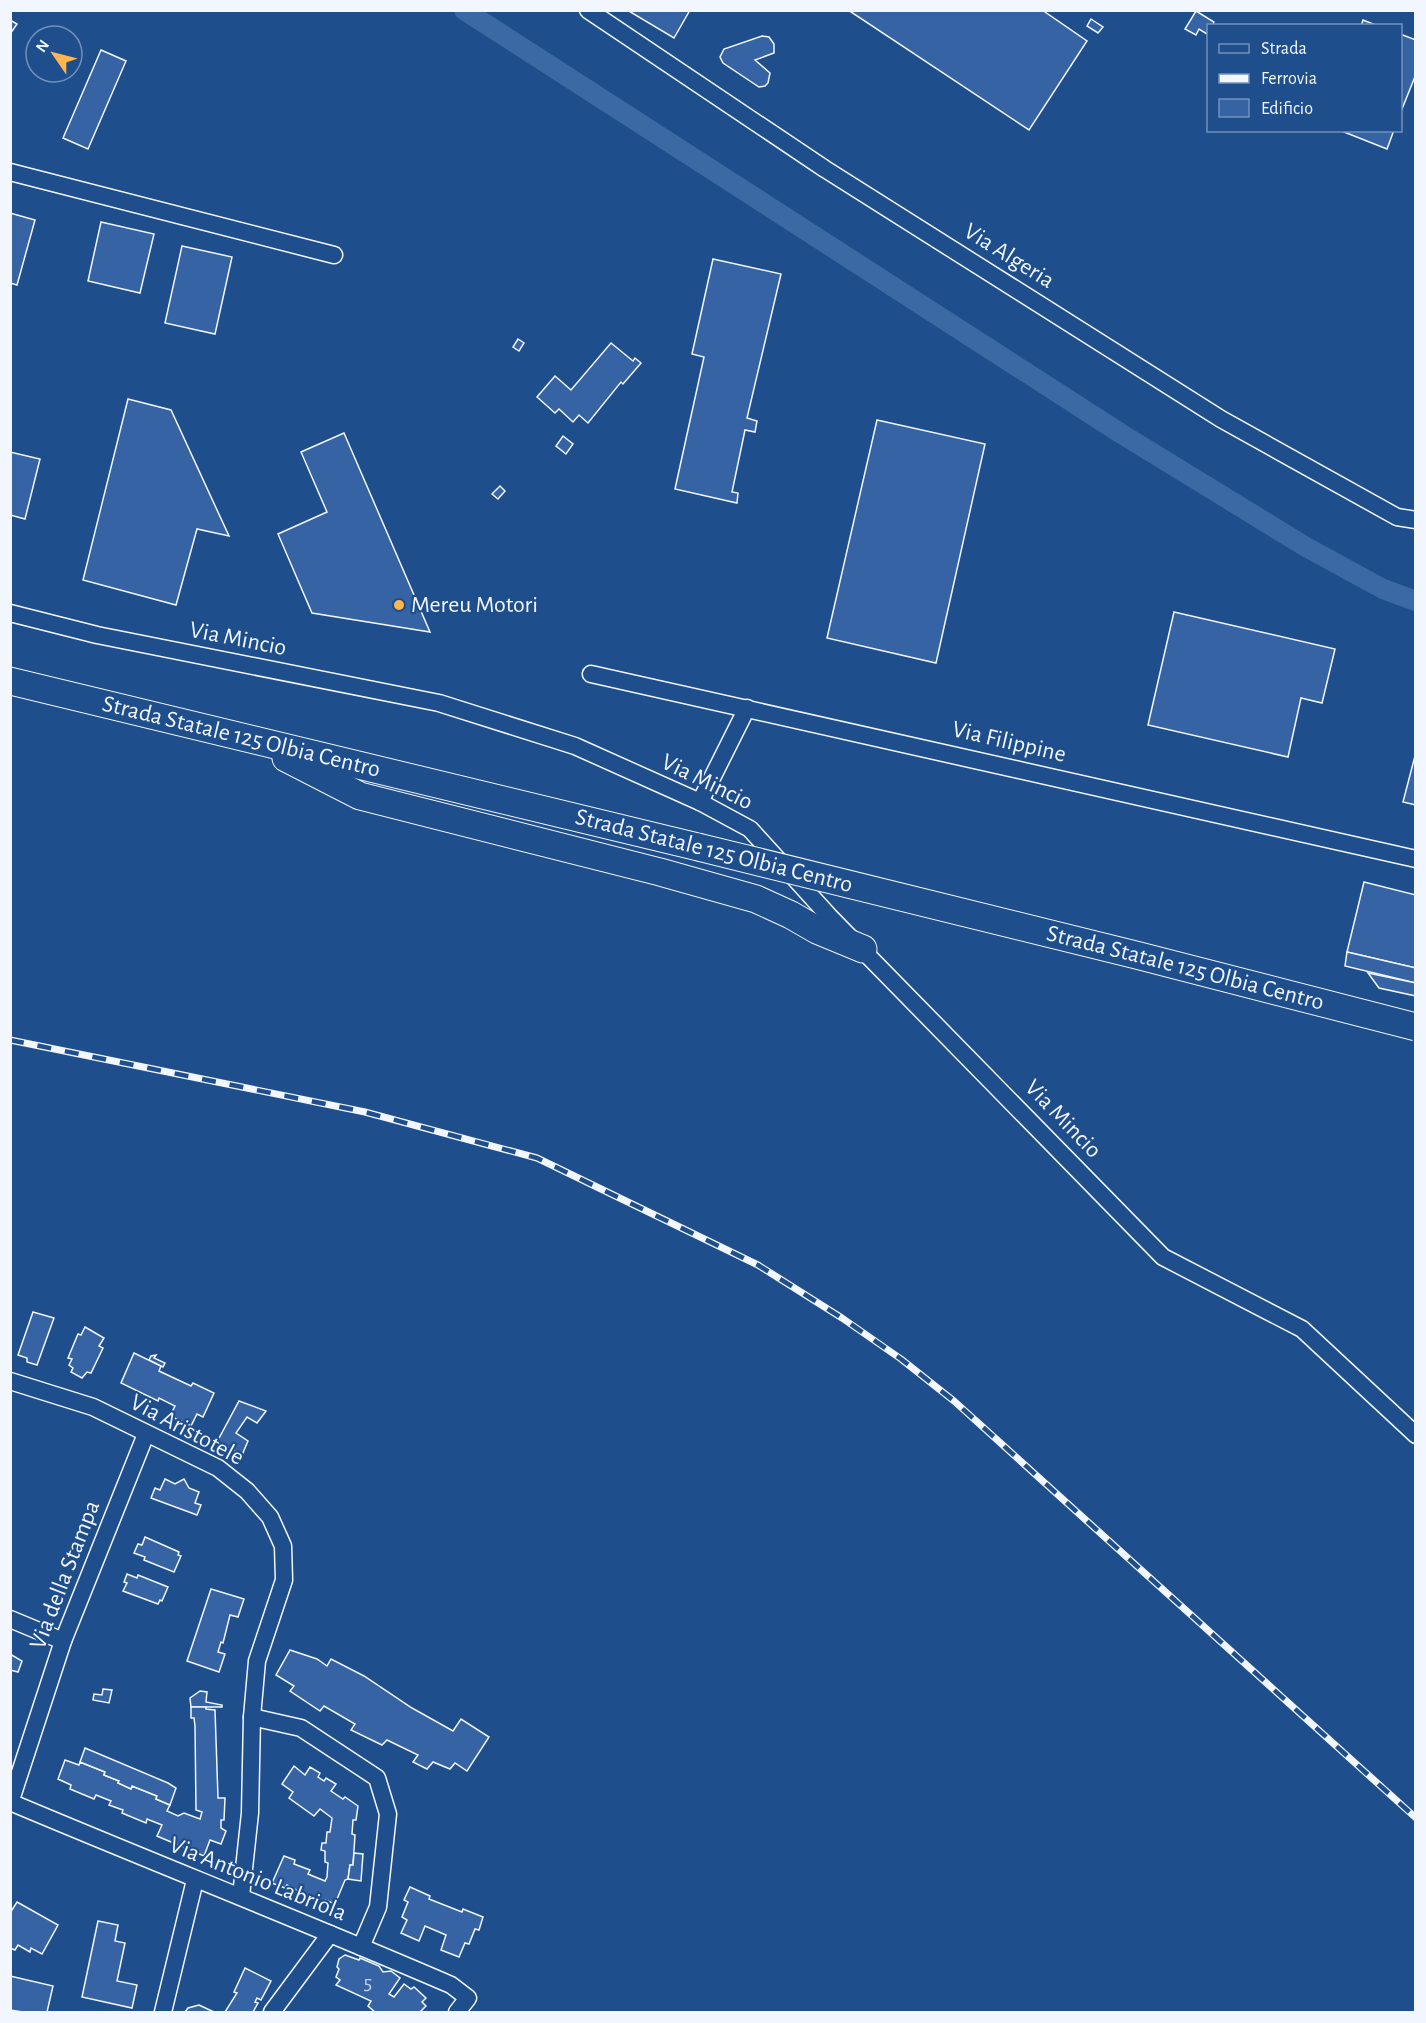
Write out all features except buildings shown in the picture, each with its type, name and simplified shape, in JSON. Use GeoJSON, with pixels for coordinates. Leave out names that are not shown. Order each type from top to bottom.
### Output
{"type":"FeatureCollection","features":[{"type":"Feature","properties":{"kind":"main road","name":"Strada Statale 125 Olbia Centro"},"geometry":{"type":"LineString","coordinates":[[10,681],[698,847],[1416,1027]]}},
{"type":"Feature","properties":{"kind":"main road"},"geometry":{"type":"LineString","coordinates":[[244,738],[360,796],[660,872],[756,899],[817,930],[863,949]]}},
{"type":"Feature","properties":{"kind":"street","name":"Via Algeria"},"geometry":{"type":"LineString","coordinates":[[588,10],[825,169],[1221,419],[1397,518],[1416,520]]}},
{"type":"Feature","properties":{"kind":"street"},"geometry":{"type":"LineString","coordinates":[[10,172],[334,255]]}},
{"type":"Feature","properties":{"kind":"street","name":"Via Mincio"},"geometry":{"type":"LineString","coordinates":[[10,613],[97,635],[439,703],[575,746],[700,802],[750,829],[829,916],[1163,1257],[1302,1329],[1416,1435]]}},
{"type":"Feature","properties":{"kind":"street","name":"Via Filippine"},"geometry":{"type":"LineString","coordinates":[[591,674],[1416,859]]}},
{"type":"Feature","properties":{"kind":"street"},"geometry":{"type":"LineString","coordinates":[[700,802],[747,708]]}},
{"type":"Feature","properties":{"kind":"street","name":"Via Aristotele"},"geometry":{"type":"LineString","coordinates":[[10,1381],[93,1407],[218,1468],[247,1491],[270,1517],[283,1546],[284,1580],[257,1661],[252,1717],[250,1813],[241,1896]]}},
{"type":"Feature","properties":{"kind":"street","name":"Via della Stampa"},"geometry":{"type":"LineString","coordinates":[[11,1803],[63,1641],[146,1434]]}},
{"type":"Feature","properties":{"kind":"street"},"geometry":{"type":"LineString","coordinates":[[10,1620],[63,1641]]}},
{"type":"Feature","properties":{"kind":"street"},"geometry":{"type":"LineString","coordinates":[[252,1717],[301,1728],[377,1778],[388,1814],[378,1907],[361,1947]]}},
{"type":"Feature","properties":{"kind":"street","name":"Via Antonio Labriola"},"geometry":{"type":"LineString","coordinates":[[11,1803],[195,1880],[241,1896],[451,1986],[468,1998],[457,2013]]}},
{"type":"Feature","properties":{"kind":"street"},"geometry":{"type":"LineString","coordinates":[[163,2013],[195,1880]]}},
{"type":"Feature","properties":{"kind":"street"},"geometry":{"type":"LineString","coordinates":[[272,2013],[330,1934]]}},
{"type":"Feature","properties":{"kind":"waterway"},"geometry":{"type":"LineString","coordinates":[[464,10],[1120,433],[1306,547],[1383,589],[1416,601]]}},
{"type":"Feature","properties":{"kind":"railway"},"geometry":{"type":"LineString","coordinates":[[10,1040],[365,1112],[537,1158],[758,1265],[842,1318],[901,1359],[954,1401],[1416,1818]]}},
{"type":"Feature","properties":{"kind":"place","name":"Mereu Motori"},"geometry":{"type":"Point","coordinates":[399,605]}}]}
